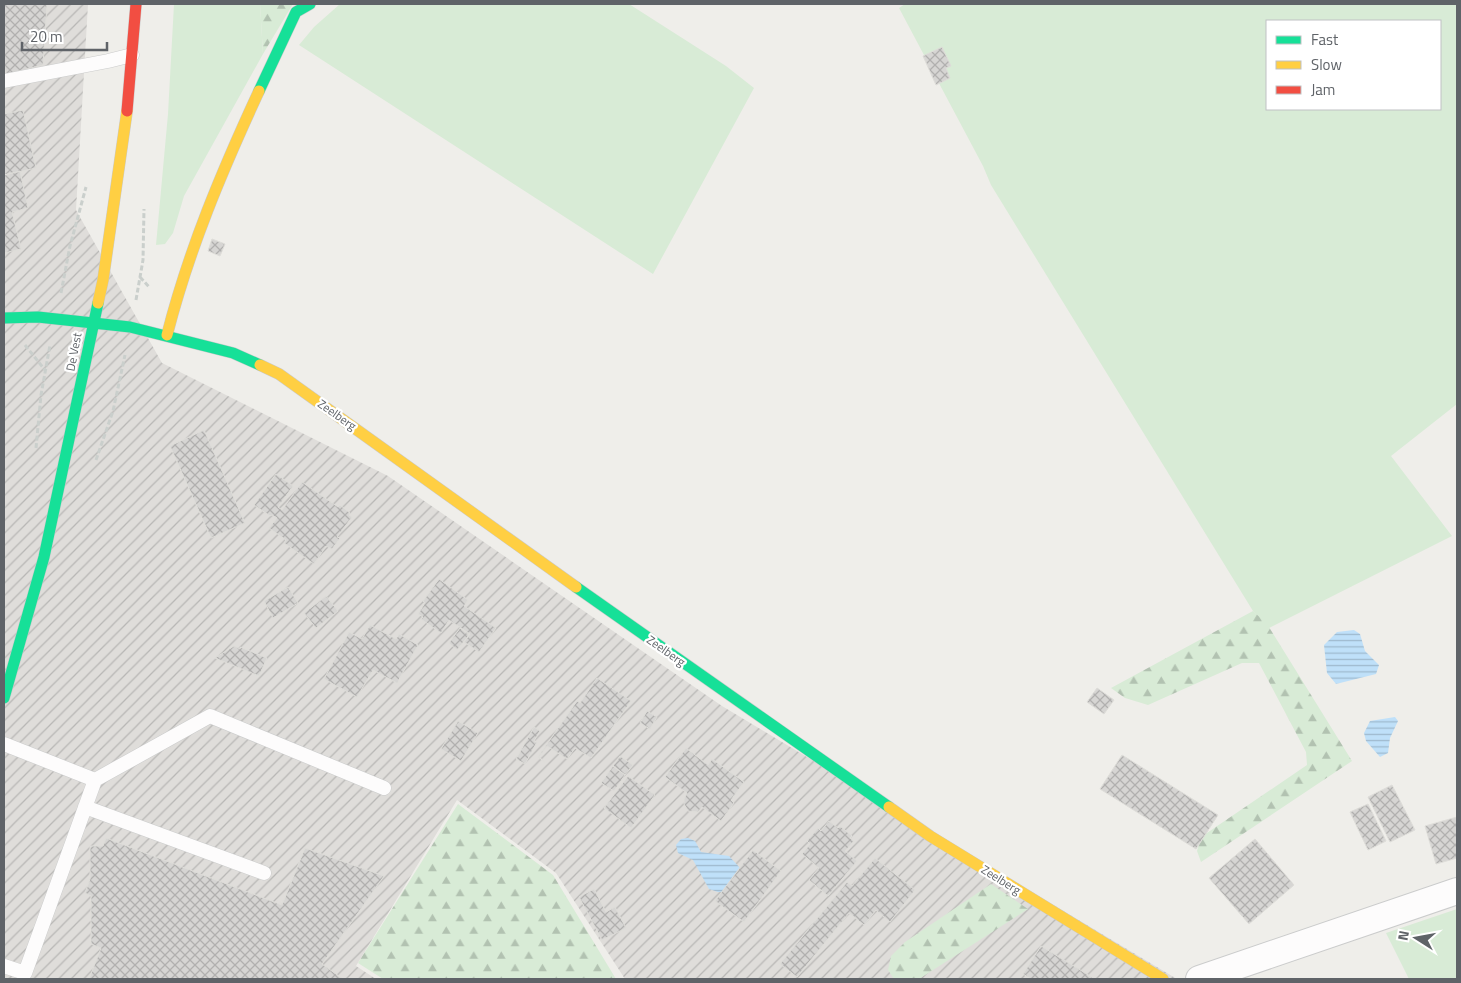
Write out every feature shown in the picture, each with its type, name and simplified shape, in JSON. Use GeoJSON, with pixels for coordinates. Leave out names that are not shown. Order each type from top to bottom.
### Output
{"type":"FeatureCollection","features":[{"type":"Feature","properties":{"kind":"street","name":"De Vest"},"geometry":{"type":"LineString","coordinates":[[4,698],[44,557],[104,280],[127,111],[136,4]]}},
{"type":"Feature","properties":{"kind":"street"},"geometry":{"type":"LineString","coordinates":[[167,335],[172,313],[204,215],[296,12],[310,4]]}},
{"type":"Feature","properties":{"kind":"street","name":"Zeelberg"},"geometry":{"type":"LineString","coordinates":[[4,318],[38,317],[130,327],[233,353],[279,374],[602,606],[930,836],[1163,979]]}},
{"type":"Feature","properties":{"kind":"street"},"geometry":{"type":"LineString","coordinates":[[1199,979],[1457,891]]}},
{"type":"Feature","properties":{"kind":"lane"},"geometry":{"type":"LineString","coordinates":[[4,81],[108,62],[132,55]]}},
{"type":"Feature","properties":{"kind":"lane"},"geometry":{"type":"LineString","coordinates":[[4,966],[25,973],[95,780],[210,716],[384,788]]}},
{"type":"Feature","properties":{"kind":"lane"},"geometry":{"type":"LineString","coordinates":[[4,744],[95,780]]}},
{"type":"Feature","properties":{"kind":"lane"},"geometry":{"type":"LineString","coordinates":[[85,807],[264,873]]}},
{"type":"Feature","properties":{"kind":"path"},"geometry":{"type":"LineString","coordinates":[[23,343],[45,370]]}},
{"type":"Feature","properties":{"kind":"shaded area"},"geometry":{"type":"Polygon","coordinates":[[[4,4],[88,4],[76,210],[162,363],[388,476],[722,706],[1177,979],[625,979],[556,873],[457,800],[356,966],[376,979],[4,979],[4,4]]]}},
{"type":"Feature","properties":{"kind":"green space"},"geometry":{"type":"Polygon","coordinates":[[[174,4],[260,4],[263,54],[184,196],[173,233],[165,244],[156,245],[168,114],[174,4]]]}},
{"type":"Feature","properties":{"kind":"green space"},"geometry":{"type":"Polygon","coordinates":[[[260,4],[293,4],[263,54],[260,4]]]}},
{"type":"Feature","properties":{"kind":"green space"},"geometry":{"type":"Polygon","coordinates":[[[340,4],[629,4],[726,66],[754,88],[653,274],[299,45],[314,27],[340,4]]]}},
{"type":"Feature","properties":{"kind":"green space"},"geometry":{"type":"Polygon","coordinates":[[[905,4],[1457,4],[1457,404],[1391,456],[1452,536],[1269,628],[1253,611],[991,185],[983,166],[899,8],[905,4]]]}},
{"type":"Feature","properties":{"kind":"green space"},"geometry":{"type":"Polygon","coordinates":[[[1253,611],[1267,624],[1352,761],[1201,862],[1197,851],[1201,837],[1307,765],[1306,752],[1259,663],[1242,663],[1148,705],[1125,698],[1111,688],[1253,611]]]}},
{"type":"Feature","properties":{"kind":"green space"},"geometry":{"type":"Polygon","coordinates":[[[458,804],[553,875],[616,979],[383,979],[358,963],[458,804]]]}},
{"type":"Feature","properties":{"kind":"green space"},"geometry":{"type":"Polygon","coordinates":[[[991,884],[1028,909],[919,979],[894,979],[888,970],[891,956],[905,942],[991,884]]]}},
{"type":"Feature","properties":{"kind":"green space"},"geometry":{"type":"Polygon","coordinates":[[[1457,909],[1457,979],[1409,979],[1386,933],[1457,909]]]}},
{"type":"Feature","properties":{"kind":"water"},"geometry":{"type":"Polygon","coordinates":[[[1354,630],[1360,634],[1365,651],[1379,665],[1376,674],[1336,684],[1327,673],[1324,645],[1337,632],[1354,630]]]}},
{"type":"Feature","properties":{"kind":"water"},"geometry":{"type":"Polygon","coordinates":[[[1395,717],[1398,721],[1390,738],[1388,753],[1380,757],[1366,741],[1364,733],[1370,721],[1395,717]]]}},
{"type":"Feature","properties":{"kind":"water"},"geometry":{"type":"Polygon","coordinates":[[[688,838],[695,841],[701,852],[729,856],[740,868],[733,891],[718,892],[709,889],[693,860],[678,853],[676,845],[681,839],[688,838]]]}},
{"type":"Feature","properties":{"kind":"building"},"geometry":{"type":"Polygon","coordinates":[[[4,4],[47,4],[43,65],[6,74],[4,63],[4,4]]]}},
{"type":"Feature","properties":{"kind":"building"},"geometry":{"type":"Polygon","coordinates":[[[942,47],[951,66],[946,68],[950,78],[936,85],[923,56],[942,47]]]}},
{"type":"Feature","properties":{"kind":"building"},"geometry":{"type":"Polygon","coordinates":[[[23,110],[36,168],[4,175],[4,114],[23,110]]]}},
{"type":"Feature","properties":{"kind":"building"},"geometry":{"type":"Polygon","coordinates":[[[20,171],[28,208],[12,212],[21,249],[4,253],[4,175],[20,171]]]}},
{"type":"Feature","properties":{"kind":"building"},"geometry":{"type":"Polygon","coordinates":[[[212,239],[225,244],[220,256],[208,251],[212,239]]]}},
{"type":"Feature","properties":{"kind":"building"},"geometry":{"type":"Polygon","coordinates":[[[204,430],[245,523],[211,538],[170,446],[204,430]]]}},
{"type":"Feature","properties":{"kind":"building"},"geometry":{"type":"Polygon","coordinates":[[[276,474],[293,486],[278,507],[282,510],[302,482],[338,507],[340,505],[352,517],[337,537],[340,538],[332,549],[326,546],[314,564],[284,543],[286,540],[269,528],[277,518],[272,515],[270,516],[254,505],[276,474]]]}},
{"type":"Feature","properties":{"kind":"building"},"geometry":{"type":"Polygon","coordinates":[[[439,579],[468,600],[464,606],[496,628],[479,652],[464,642],[470,634],[449,620],[441,633],[421,619],[423,617],[418,614],[425,603],[423,601],[439,579]]]}},
{"type":"Feature","properties":{"kind":"building"},"geometry":{"type":"Polygon","coordinates":[[[288,587],[298,603],[273,618],[264,601],[288,587]]]}},
{"type":"Feature","properties":{"kind":"building"},"geometry":{"type":"Polygon","coordinates":[[[326,596],[338,611],[316,628],[304,613],[326,596]]]}},
{"type":"Feature","properties":{"kind":"building"},"geometry":{"type":"Polygon","coordinates":[[[370,625],[396,639],[399,634],[418,645],[397,683],[373,670],[357,697],[324,679],[349,632],[362,639],[370,625]]]}},
{"type":"Feature","properties":{"kind":"building"},"geometry":{"type":"Polygon","coordinates":[[[460,628],[469,635],[457,650],[449,643],[460,628]]]}},
{"type":"Feature","properties":{"kind":"building"},"geometry":{"type":"Polygon","coordinates":[[[234,646],[267,658],[259,676],[215,658],[234,646]]]}},
{"type":"Feature","properties":{"kind":"building"},"geometry":{"type":"Polygon","coordinates":[[[597,678],[631,701],[591,758],[575,748],[567,759],[547,746],[539,757],[545,762],[538,757],[577,701],[580,703],[597,678]]]}},
{"type":"Feature","properties":{"kind":"building"},"geometry":{"type":"Polygon","coordinates":[[[1097,688],[1114,700],[1104,714],[1087,702],[1097,688]]]}},
{"type":"Feature","properties":{"kind":"building"},"geometry":{"type":"Polygon","coordinates":[[[647,711],[657,717],[650,729],[640,723],[647,711]]]}},
{"type":"Feature","properties":{"kind":"building"},"geometry":{"type":"Polygon","coordinates":[[[458,721],[478,733],[461,761],[441,749],[458,721]]]}},
{"type":"Feature","properties":{"kind":"building"},"geometry":{"type":"Polygon","coordinates":[[[534,727],[540,731],[534,741],[537,742],[525,764],[516,759],[534,727]]]}},
{"type":"Feature","properties":{"kind":"building"},"geometry":{"type":"Polygon","coordinates":[[[686,748],[708,765],[712,759],[744,782],[731,800],[734,803],[721,821],[702,807],[698,812],[688,811],[684,804],[687,793],[665,777],[686,748]]]}},
{"type":"Feature","properties":{"kind":"building"},"geometry":{"type":"Polygon","coordinates":[[[1122,755],[1218,815],[1196,849],[1100,789],[1122,755]]]}},
{"type":"Feature","properties":{"kind":"building"},"geometry":{"type":"Polygon","coordinates":[[[620,756],[633,765],[625,775],[613,766],[620,756]]]}},
{"type":"Feature","properties":{"kind":"building"},"geometry":{"type":"Polygon","coordinates":[[[613,766],[625,775],[614,791],[601,783],[613,766]]]}},
{"type":"Feature","properties":{"kind":"building"},"geometry":{"type":"Polygon","coordinates":[[[628,776],[655,795],[631,828],[604,808],[628,776]]]}},
{"type":"Feature","properties":{"kind":"building"},"geometry":{"type":"Polygon","coordinates":[[[1392,785],[1415,830],[1390,842],[1368,797],[1392,785]]]}},
{"type":"Feature","properties":{"kind":"building"},"geometry":{"type":"Polygon","coordinates":[[[1368,804],[1386,841],[1368,850],[1350,812],[1368,804]]]}},
{"type":"Feature","properties":{"kind":"building"},"geometry":{"type":"Polygon","coordinates":[[[1457,817],[1457,858],[1436,864],[1425,826],[1457,817]]]}},
{"type":"Feature","properties":{"kind":"building"},"geometry":{"type":"Polygon","coordinates":[[[829,821],[838,828],[840,826],[852,836],[850,838],[854,841],[845,851],[857,861],[828,896],[809,880],[819,868],[802,854],[810,844],[807,841],[818,828],[821,831],[829,821]]]}},
{"type":"Feature","properties":{"kind":"building"},"geometry":{"type":"Polygon","coordinates":[[[106,838],[282,905],[305,848],[384,876],[322,964],[343,979],[89,979],[101,948],[91,944],[91,896],[85,893],[90,879],[90,846],[103,846],[106,838]]]}},
{"type":"Feature","properties":{"kind":"building"},"geometry":{"type":"Polygon","coordinates":[[[1255,839],[1294,885],[1249,924],[1209,878],[1255,839]]]}},
{"type":"Feature","properties":{"kind":"building"},"geometry":{"type":"Polygon","coordinates":[[[753,850],[781,871],[744,922],[715,901],[753,850]]]}},
{"type":"Feature","properties":{"kind":"building"},"geometry":{"type":"Polygon","coordinates":[[[875,858],[915,890],[890,922],[876,910],[864,925],[849,913],[797,977],[780,964],[847,882],[852,886],[875,858]]]}},
{"type":"Feature","properties":{"kind":"building"},"geometry":{"type":"Polygon","coordinates":[[[594,889],[606,912],[615,907],[626,928],[602,940],[579,897],[594,889]]]}},
{"type":"Feature","properties":{"kind":"building"},"geometry":{"type":"Polygon","coordinates":[[[1041,946],[1095,979],[1031,979],[1023,974],[1041,946]]]}},
{"type":"Feature","properties":{"kind":"traffic: fast"},"geometry":{"type":"LineString","coordinates":[[259,91],[296,12],[310,4]]}},
{"type":"Feature","properties":{"kind":"traffic: fast"},"geometry":{"type":"LineString","coordinates":[[4,698],[44,557],[98,303]]}},
{"type":"Feature","properties":{"kind":"traffic: fast"},"geometry":{"type":"LineString","coordinates":[[4,318],[38,317],[130,327],[233,353],[260,365]]}},
{"type":"Feature","properties":{"kind":"traffic: fast"},"geometry":{"type":"LineString","coordinates":[[576,587],[889,807]]}},
{"type":"Feature","properties":{"kind":"traffic: slow"},"geometry":{"type":"LineString","coordinates":[[167,335],[185,272],[207,211],[259,91]]}},
{"type":"Feature","properties":{"kind":"traffic: slow"},"geometry":{"type":"LineString","coordinates":[[98,303],[103,280],[127,111]]}},
{"type":"Feature","properties":{"kind":"traffic: slow"},"geometry":{"type":"LineString","coordinates":[[260,365],[279,374],[576,587]]}},
{"type":"Feature","properties":{"kind":"traffic: slow"},"geometry":{"type":"LineString","coordinates":[[889,807],[930,836],[1163,979]]}},
{"type":"Feature","properties":{"kind":"traffic: jam"},"geometry":{"type":"LineString","coordinates":[[127,111],[136,4]]}}]}
